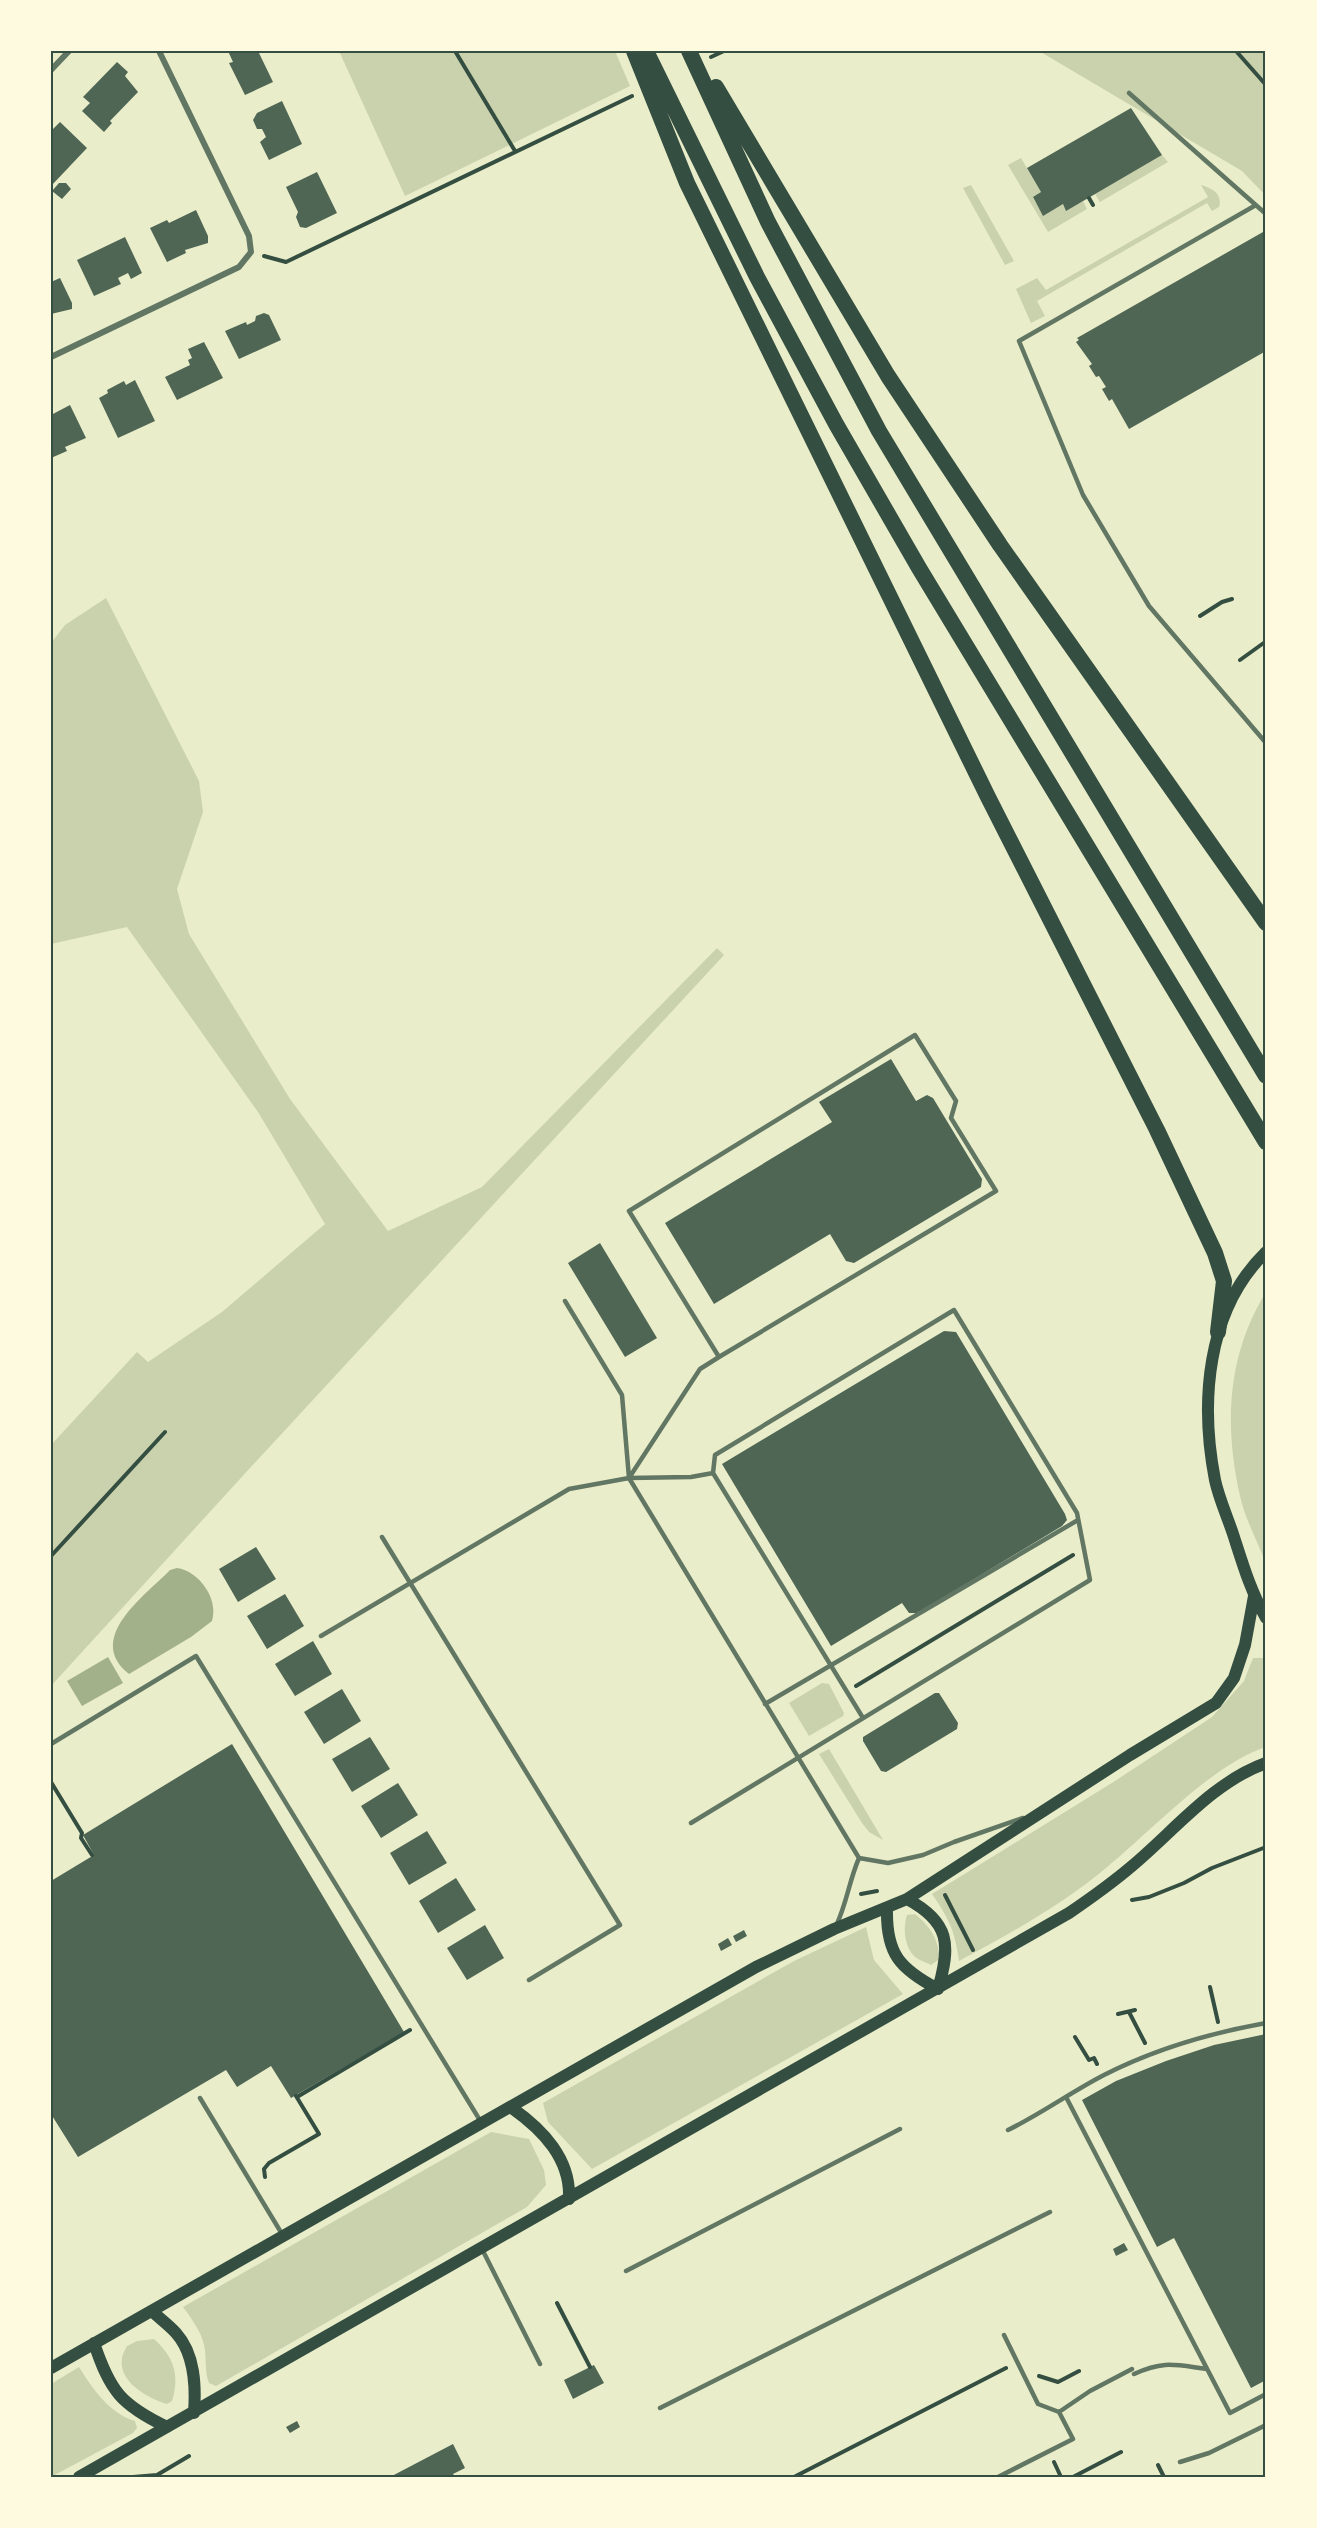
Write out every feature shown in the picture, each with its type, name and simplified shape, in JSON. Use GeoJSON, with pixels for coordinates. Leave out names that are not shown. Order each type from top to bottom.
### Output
{"type":"FeatureCollection","features":[{"type":"Feature","properties":{"kind":"highway"},"geometry":{"type":"LineString","coordinates":[[634,51],[687,183],[988,797],[1157,1130],[1215,1253],[1224,1281],[1218,1332]]}},
{"type":"Feature","properties":{"kind":"highway"},"geometry":{"type":"LineString","coordinates":[[646,51],[757,277],[836,424],[919,568],[1265,1141]]}},
{"type":"Feature","properties":{"kind":"highway"},"geometry":{"type":"LineString","coordinates":[[689,51],[768,222],[879,431],[1266,1076]]}},
{"type":"Feature","properties":{"kind":"highway"},"geometry":{"type":"LineString","coordinates":[[695,51],[888,376],[1000,545],[1266,923]]}},
{"type":"Feature","properties":{"kind":"main road"},"geometry":{"type":"LineString","coordinates":[[1266,1252],[1254,1264],[1235,1293],[1218,1332],[1210,1370],[1208,1409],[1209,1446],[1216,1483],[1254,1596],[1266,1618]]}},
{"type":"Feature","properties":{"kind":"main road"},"geometry":{"type":"LineString","coordinates":[[51,2368],[512,2108],[756,1967],[834,1929],[907,1899],[1216,1703],[1234,1678],[1245,1645],[1254,1596]]}},
{"type":"Feature","properties":{"kind":"main road"},"geometry":{"type":"LineString","coordinates":[[79,2477],[1070,1913],[1131,1867],[1215,1793],[1266,1763]]}},
{"type":"Feature","properties":{"kind":"main road"},"geometry":{"type":"LineString","coordinates":[[907,1899],[927,1910],[937,1922],[943,1937],[946,1962],[938,1989]]}},
{"type":"Feature","properties":{"kind":"main road"},"geometry":{"type":"LineString","coordinates":[[887,1909],[891,1947],[901,1965],[916,1977],[938,1989]]}},
{"type":"Feature","properties":{"kind":"main road"},"geometry":{"type":"LineString","coordinates":[[512,2108],[535,2124],[557,2152],[570,2183],[569,2199]]}},
{"type":"Feature","properties":{"kind":"main road"},"geometry":{"type":"LineString","coordinates":[[152,2311],[177,2334],[192,2365],[196,2388],[194,2413]]}},
{"type":"Feature","properties":{"kind":"main road"},"geometry":{"type":"LineString","coordinates":[[94,2343],[107,2380],[124,2402],[167,2427]]}},
{"type":"Feature","properties":{"kind":"street"},"geometry":{"type":"LineString","coordinates":[[51,70],[69,51]]}},
{"type":"Feature","properties":{"kind":"street"},"geometry":{"type":"LineString","coordinates":[[51,357],[239,267],[250,252],[249,236],[159,51]]}},
{"type":"Feature","properties":{"kind":"lane"},"geometry":{"type":"LineString","coordinates":[[1129,93],[1266,214]]}},
{"type":"Feature","properties":{"kind":"lane"},"geometry":{"type":"LineString","coordinates":[[1256,205],[1019,341],[1083,495],[1149,606],[1266,744]]}},
{"type":"Feature","properties":{"kind":"lane"},"geometry":{"type":"LineString","coordinates":[[629,1479],[700,1369],[996,1191],[951,1118],[956,1101],[915,1035],[629,1211],[719,1357]]}},
{"type":"Feature","properties":{"kind":"lane"},"geometry":{"type":"LineString","coordinates":[[565,1301],[622,1395],[629,1479],[859,1858],[888,1863],[923,1855],[1043,1812]]}},
{"type":"Feature","properties":{"kind":"lane"},"geometry":{"type":"LineString","coordinates":[[692,1822],[1090,1580],[1077,1513],[954,1310],[715,1455],[713,1473],[863,1718]]}},
{"type":"Feature","properties":{"kind":"lane"},"geometry":{"type":"LineString","coordinates":[[321,1636],[569,1489],[629,1479],[691,1477],[713,1473]]}},
{"type":"Feature","properties":{"kind":"lane"},"geometry":{"type":"LineString","coordinates":[[765,1704],[1078,1520]]}},
{"type":"Feature","properties":{"kind":"lane"},"geometry":{"type":"LineString","coordinates":[[382,1537],[620,1925],[529,1980]]}},
{"type":"Feature","properties":{"kind":"lane"},"geometry":{"type":"LineString","coordinates":[[51,1744],[196,1656],[483,2124]]}},
{"type":"Feature","properties":{"kind":"lane"},"geometry":{"type":"LineString","coordinates":[[834,1929],[848,1898],[849,1880],[859,1858]]}},
{"type":"Feature","properties":{"kind":"lane"},"geometry":{"type":"LineString","coordinates":[[1008,2130],[1103,2076],[1152,2055],[1220,2031],[1266,2023]]}},
{"type":"Feature","properties":{"kind":"lane"},"geometry":{"type":"LineString","coordinates":[[1066,2097],[1230,2413],[1266,2394]]}},
{"type":"Feature","properties":{"kind":"lane"},"geometry":{"type":"LineString","coordinates":[[200,2098],[284,2236]]}},
{"type":"Feature","properties":{"kind":"lane"},"geometry":{"type":"LineString","coordinates":[[626,2271],[900,2129]]}},
{"type":"Feature","properties":{"kind":"lane"},"geometry":{"type":"LineString","coordinates":[[660,2408],[1050,2212]]}},
{"type":"Feature","properties":{"kind":"lane"},"geometry":{"type":"LineString","coordinates":[[482,2249],[540,2364]]}},
{"type":"Feature","properties":{"kind":"lane"},"geometry":{"type":"LineString","coordinates":[[998,2477],[1073,2439],[1059,2412],[1038,2404],[1004,2335]]}},
{"type":"Feature","properties":{"kind":"lane"},"geometry":{"type":"LineString","coordinates":[[1059,2412],[1090,2391],[1152,2366],[1167,2364],[1207,2369]]}},
{"type":"Feature","properties":{"kind":"lane"},"geometry":{"type":"LineString","coordinates":[[1180,2462],[1209,2453],[1266,2425]]}},
{"type":"Feature","properties":{"kind":"path"},"geometry":{"type":"LineString","coordinates":[[455,51],[515,151]]}},
{"type":"Feature","properties":{"kind":"path"},"geometry":{"type":"LineString","coordinates":[[1236,51],[1266,85]]}},
{"type":"Feature","properties":{"kind":"path"},"geometry":{"type":"LineString","coordinates":[[250,252],[286,262],[612,105]]}},
{"type":"Feature","properties":{"kind":"path"},"geometry":{"type":"LineString","coordinates":[[1089,198],[1093,205]]}},
{"type":"Feature","properties":{"kind":"path"},"geometry":{"type":"LineString","coordinates":[[1200,616],[1222,602],[1232,599]]}},
{"type":"Feature","properties":{"kind":"path"},"geometry":{"type":"LineString","coordinates":[[1240,660],[1265,642]]}},
{"type":"Feature","properties":{"kind":"path"},"geometry":{"type":"LineString","coordinates":[[51,1556],[165,1432]]}},
{"type":"Feature","properties":{"kind":"path"},"geometry":{"type":"LineString","coordinates":[[847,1692],[1084,1548]]}},
{"type":"Feature","properties":{"kind":"path"},"geometry":{"type":"LineString","coordinates":[[51,1783],[82,1833],[81,1838],[92,1855]]}},
{"type":"Feature","properties":{"kind":"path"},"geometry":{"type":"LineString","coordinates":[[1132,1900],[1149,1897],[1184,1883],[1212,1868],[1266,1847]]}},
{"type":"Feature","properties":{"kind":"path"},"geometry":{"type":"LineString","coordinates":[[1210,1987],[1220,2031]]}},
{"type":"Feature","properties":{"kind":"path"},"geometry":{"type":"LineString","coordinates":[[1118,2014],[1135,2010]]}},
{"type":"Feature","properties":{"kind":"path"},"geometry":{"type":"LineString","coordinates":[[1129,2012],[1152,2055]]}},
{"type":"Feature","properties":{"kind":"path"},"geometry":{"type":"LineString","coordinates":[[270,2186],[264,2173],[266,2166],[319,2133],[297,2097],[420,2024]]}},
{"type":"Feature","properties":{"kind":"path"},"geometry":{"type":"LineString","coordinates":[[1075,2037],[1089,2060],[1094,2058],[1103,2076]]}},
{"type":"Feature","properties":{"kind":"path"},"geometry":{"type":"LineString","coordinates":[[557,2303],[590,2367]]}},
{"type":"Feature","properties":{"kind":"path"},"geometry":{"type":"LineString","coordinates":[[794,2477],[1008,2367],[1058,2382],[1079,2371]]}},
{"type":"Feature","properties":{"kind":"path"},"geometry":{"type":"LineString","coordinates":[[1073,2477],[1121,2452]]}},
{"type":"Feature","properties":{"kind":"path"},"geometry":{"type":"LineString","coordinates":[[133,2477],[157,2475],[189,2456]]}},
{"type":"Feature","properties":{"kind":"path"},"geometry":{"type":"LineString","coordinates":[[1158,2465],[1164,2477]]}},
{"type":"Feature","properties":{"kind":"shaded area"},"geometry":{"type":"Polygon","coordinates":[[[339,51],[615,51],[630,86],[405,196],[339,51]]]}},
{"type":"Feature","properties":{"kind":"shaded area"},"geometry":{"type":"Polygon","coordinates":[[[1039,51],[1266,51],[1266,196],[1242,171],[1039,51]]]}},
{"type":"Feature","properties":{"kind":"shaded area"},"geometry":{"type":"Polygon","coordinates":[[[1162,155],[1168,162],[1100,202],[1095,194],[1162,155]]]}},
{"type":"Feature","properties":{"kind":"shaded area"},"geometry":{"type":"Polygon","coordinates":[[[1021,158],[1041,192],[1033,198],[1043,215],[1063,204],[1066,210],[1083,201],[1087,209],[1048,232],[1008,165],[1021,158]]]}},
{"type":"Feature","properties":{"kind":"shaded area"},"geometry":{"type":"Polygon","coordinates":[[[971,185],[1014,261],[1005,265],[963,188],[971,185]]]}},
{"type":"Feature","properties":{"kind":"shaded area"},"geometry":{"type":"Polygon","coordinates":[[[1201,185],[1216,192],[1220,202],[1219,207],[1212,211],[1207,203],[1037,301],[1045,316],[1031,323],[1016,289],[1037,278],[1046,290],[1208,197],[1201,185]]]}},
{"type":"Feature","properties":{"kind":"shaded area"},"geometry":{"type":"Polygon","coordinates":[[[106,598],[199,781],[203,812],[177,889],[189,934],[290,1099],[388,1231],[482,1187],[717,948],[724,955],[51,1686],[51,1445],[137,1352],[148,1362],[222,1312],[325,1224],[258,1112],[127,927],[51,944],[51,643],[65,625],[106,598]]]}},
{"type":"Feature","properties":{"kind":"shaded area"},"geometry":{"type":"Polygon","coordinates":[[[1266,1292],[1266,1564],[1242,1505],[1235,1469],[1231,1417],[1232,1391],[1243,1340],[1266,1292]]]}},
{"type":"Feature","properties":{"kind":"shaded area"},"geometry":{"type":"Polygon","coordinates":[[[177,1568],[193,1574],[205,1587],[213,1604],[212,1621],[191,1637],[129,1674],[117,1660],[113,1646],[116,1632],[135,1604],[170,1570],[177,1568]]]}},
{"type":"Feature","properties":{"kind":"shaded area"},"geometry":{"type":"Polygon","coordinates":[[[108,1657],[123,1683],[82,1706],[67,1681],[108,1657]]]}},
{"type":"Feature","properties":{"kind":"shaded area"},"geometry":{"type":"Polygon","coordinates":[[[1253,1658],[1263,1658],[1266,1662],[1266,1747],[1246,1755],[1204,1783],[1106,1868],[1072,1894],[959,1961],[950,1926],[932,1894],[1115,1781],[1212,1717],[1244,1681],[1253,1658]]]}},
{"type":"Feature","properties":{"kind":"shaded area"},"geometry":{"type":"Polygon","coordinates":[[[822,1683],[829,1684],[844,1713],[843,1716],[809,1736],[789,1703],[822,1683]]]}},
{"type":"Feature","properties":{"kind":"shaded area"},"geometry":{"type":"Polygon","coordinates":[[[829,1749],[883,1840],[869,1832],[862,1823],[819,1754],[829,1749]]]}},
{"type":"Feature","properties":{"kind":"shaded area"},"geometry":{"type":"Polygon","coordinates":[[[915,1914],[929,1929],[938,1945],[940,1959],[931,1965],[914,1956],[906,1941],[907,1915],[915,1914]]]}},
{"type":"Feature","properties":{"kind":"shaded area"},"geometry":{"type":"Polygon","coordinates":[[[866,1927],[874,1960],[903,1994],[592,2169],[548,2122],[543,2103],[794,1961],[866,1927]]]}},
{"type":"Feature","properties":{"kind":"shaded area"},"geometry":{"type":"Polygon","coordinates":[[[491,2132],[529,2139],[544,2170],[546,2185],[527,2207],[216,2386],[209,2383],[203,2340],[183,2307],[491,2132]]]}},
{"type":"Feature","properties":{"kind":"shaded area"},"geometry":{"type":"Polygon","coordinates":[[[154,2339],[174,2367],[174,2392],[172,2401],[167,2404],[136,2388],[125,2375],[122,2367],[122,2356],[127,2346],[137,2341],[154,2339]]]}},
{"type":"Feature","properties":{"kind":"shaded area"},"geometry":{"type":"Polygon","coordinates":[[[79,2367],[102,2399],[118,2413],[135,2421],[137,2428],[133,2433],[51,2477],[51,2384],[79,2367]]]}},
{"type":"Feature","properties":{"kind":"building"},"geometry":{"type":"Polygon","coordinates":[[[228,51],[258,51],[273,82],[245,95],[229,63],[233,62],[228,51]]]}},
{"type":"Feature","properties":{"kind":"building"},"geometry":{"type":"Polygon","coordinates":[[[117,62],[128,72],[125,76],[138,92],[110,121],[112,123],[104,132],[82,111],[90,103],[83,97],[117,62]]]}},
{"type":"Feature","properties":{"kind":"building"},"geometry":{"type":"Polygon","coordinates":[[[282,101],[302,144],[269,160],[260,142],[266,137],[262,129],[257,129],[253,120],[257,113],[282,101]]]}},
{"type":"Feature","properties":{"kind":"building"},"geometry":{"type":"Polygon","coordinates":[[[1131,108],[1162,155],[1066,211],[1063,204],[1043,216],[1033,197],[1041,192],[1027,168],[1131,108]]]}},
{"type":"Feature","properties":{"kind":"building"},"geometry":{"type":"Polygon","coordinates":[[[60,122],[87,148],[52,185],[51,139],[53,137],[51,131],[60,122]]]}},
{"type":"Feature","properties":{"kind":"building"},"geometry":{"type":"Polygon","coordinates":[[[317,172],[337,213],[306,228],[300,227],[296,217],[298,212],[286,187],[317,172]]]}},
{"type":"Feature","properties":{"kind":"building"},"geometry":{"type":"Polygon","coordinates":[[[59,183],[66,183],[71,189],[62,199],[52,191],[59,183]]]}},
{"type":"Feature","properties":{"kind":"building"},"geometry":{"type":"Polygon","coordinates":[[[196,210],[208,236],[208,243],[185,250],[186,253],[167,262],[150,228],[167,220],[169,223],[196,210]]]}},
{"type":"Feature","properties":{"kind":"building"},"geometry":{"type":"Polygon","coordinates":[[[1263,232],[1266,238],[1266,351],[1129,429],[1112,399],[1109,401],[1102,389],[1106,387],[1089,366],[1092,364],[1076,342],[1079,340],[1077,338],[1263,232]]]}},
{"type":"Feature","properties":{"kind":"building"},"geometry":{"type":"Polygon","coordinates":[[[125,237],[142,273],[131,279],[128,273],[118,278],[121,284],[94,296],[77,260],[125,237]]]}},
{"type":"Feature","properties":{"kind":"building"},"geometry":{"type":"Polygon","coordinates":[[[60,278],[72,303],[72,309],[51,314],[51,282],[60,278]]]}},
{"type":"Feature","properties":{"kind":"building"},"geometry":{"type":"Polygon","coordinates":[[[264,313],[269,315],[281,340],[239,359],[225,331],[246,322],[247,325],[255,321],[256,316],[264,313]]]}},
{"type":"Feature","properties":{"kind":"building"},"geometry":{"type":"Polygon","coordinates":[[[204,342],[223,378],[177,400],[165,377],[190,365],[188,360],[192,358],[188,349],[204,342]]]}},
{"type":"Feature","properties":{"kind":"building"},"geometry":{"type":"Polygon","coordinates":[[[135,380],[155,421],[118,438],[99,398],[108,393],[107,390],[124,381],[126,385],[135,380]]]}},
{"type":"Feature","properties":{"kind":"building"},"geometry":{"type":"Polygon","coordinates":[[[70,405],[86,438],[65,447],[67,451],[51,458],[51,415],[70,405]]]}},
{"type":"Feature","properties":{"kind":"building"},"geometry":{"type":"Polygon","coordinates":[[[891,1059],[916,1101],[927,1095],[933,1098],[982,1179],[981,1187],[854,1263],[846,1261],[830,1234],[714,1304],[665,1223],[832,1122],[819,1102],[891,1059]]]}},
{"type":"Feature","properties":{"kind":"building"},"geometry":{"type":"Polygon","coordinates":[[[600,1243],[657,1338],[625,1357],[568,1263],[600,1243]]]}},
{"type":"Feature","properties":{"kind":"building"},"geometry":{"type":"Polygon","coordinates":[[[944,1331],[956,1332],[1067,1520],[1062,1526],[918,1613],[909,1613],[902,1603],[831,1646],[722,1464],[944,1331]]]}},
{"type":"Feature","properties":{"kind":"building"},"geometry":{"type":"Polygon","coordinates":[[[256,1547],[276,1579],[238,1602],[219,1569],[256,1547]]]}},
{"type":"Feature","properties":{"kind":"building"},"geometry":{"type":"Polygon","coordinates":[[[285,1594],[304,1626],[267,1649],[247,1616],[285,1594]]]}},
{"type":"Feature","properties":{"kind":"building"},"geometry":{"type":"Polygon","coordinates":[[[313,1641],[332,1674],[295,1696],[275,1664],[313,1641]]]}},
{"type":"Feature","properties":{"kind":"building"},"geometry":{"type":"Polygon","coordinates":[[[342,1689],[361,1721],[324,1744],[304,1712],[342,1689]]]}},
{"type":"Feature","properties":{"kind":"building"},"geometry":{"type":"Polygon","coordinates":[[[935,1693],[939,1693],[958,1723],[957,1729],[886,1772],[881,1771],[863,1741],[863,1737],[935,1693]]]}},
{"type":"Feature","properties":{"kind":"building"},"geometry":{"type":"Polygon","coordinates":[[[370,1737],[390,1769],[352,1792],[332,1759],[370,1737]]]}},
{"type":"Feature","properties":{"kind":"building"},"geometry":{"type":"Polygon","coordinates":[[[232,1744],[404,2032],[291,2098],[271,2066],[237,2087],[226,2070],[78,2157],[51,2114],[51,1881],[94,1855],[83,1835],[232,1744]]]}},
{"type":"Feature","properties":{"kind":"building"},"geometry":{"type":"Polygon","coordinates":[[[398,1783],[418,1815],[381,1838],[361,1806],[398,1783]]]}},
{"type":"Feature","properties":{"kind":"building"},"geometry":{"type":"Polygon","coordinates":[[[427,1831],[447,1863],[409,1885],[390,1853],[427,1831]]]}},
{"type":"Feature","properties":{"kind":"building"},"geometry":{"type":"Polygon","coordinates":[[[456,1878],[476,1910],[438,1933],[419,1901],[456,1878]]]}},
{"type":"Feature","properties":{"kind":"building"},"geometry":{"type":"Polygon","coordinates":[[[485,1925],[504,1958],[467,1980],[447,1948],[485,1925]]]}},
{"type":"Feature","properties":{"kind":"building"},"geometry":{"type":"Polygon","coordinates":[[[744,1930],[747,1936],[736,1942],[733,1936],[744,1930]]]}},
{"type":"Feature","properties":{"kind":"building"},"geometry":{"type":"Polygon","coordinates":[[[728,1938],[732,1945],[721,1951],[718,1944],[728,1938]]]}},
{"type":"Feature","properties":{"kind":"building"},"geometry":{"type":"Polygon","coordinates":[[[1266,2034],[1266,2380],[1251,2388],[1174,2238],[1157,2247],[1082,2100],[1116,2081],[1166,2061],[1214,2045],[1266,2034]]]}},
{"type":"Feature","properties":{"kind":"building"},"geometry":{"type":"Polygon","coordinates":[[[1124,2243],[1128,2250],[1116,2256],[1113,2249],[1124,2243]]]}},
{"type":"Feature","properties":{"kind":"building"},"geometry":{"type":"Polygon","coordinates":[[[594,2365],[604,2383],[573,2399],[564,2380],[594,2365]]]}},
{"type":"Feature","properties":{"kind":"building"},"geometry":{"type":"Polygon","coordinates":[[[297,2421],[300,2427],[290,2433],[286,2427],[297,2421]]]}},
{"type":"Feature","properties":{"kind":"building"},"geometry":{"type":"Polygon","coordinates":[[[453,2444],[465,2468],[453,2474],[455,2477],[390,2477],[453,2444]]]}}]}
